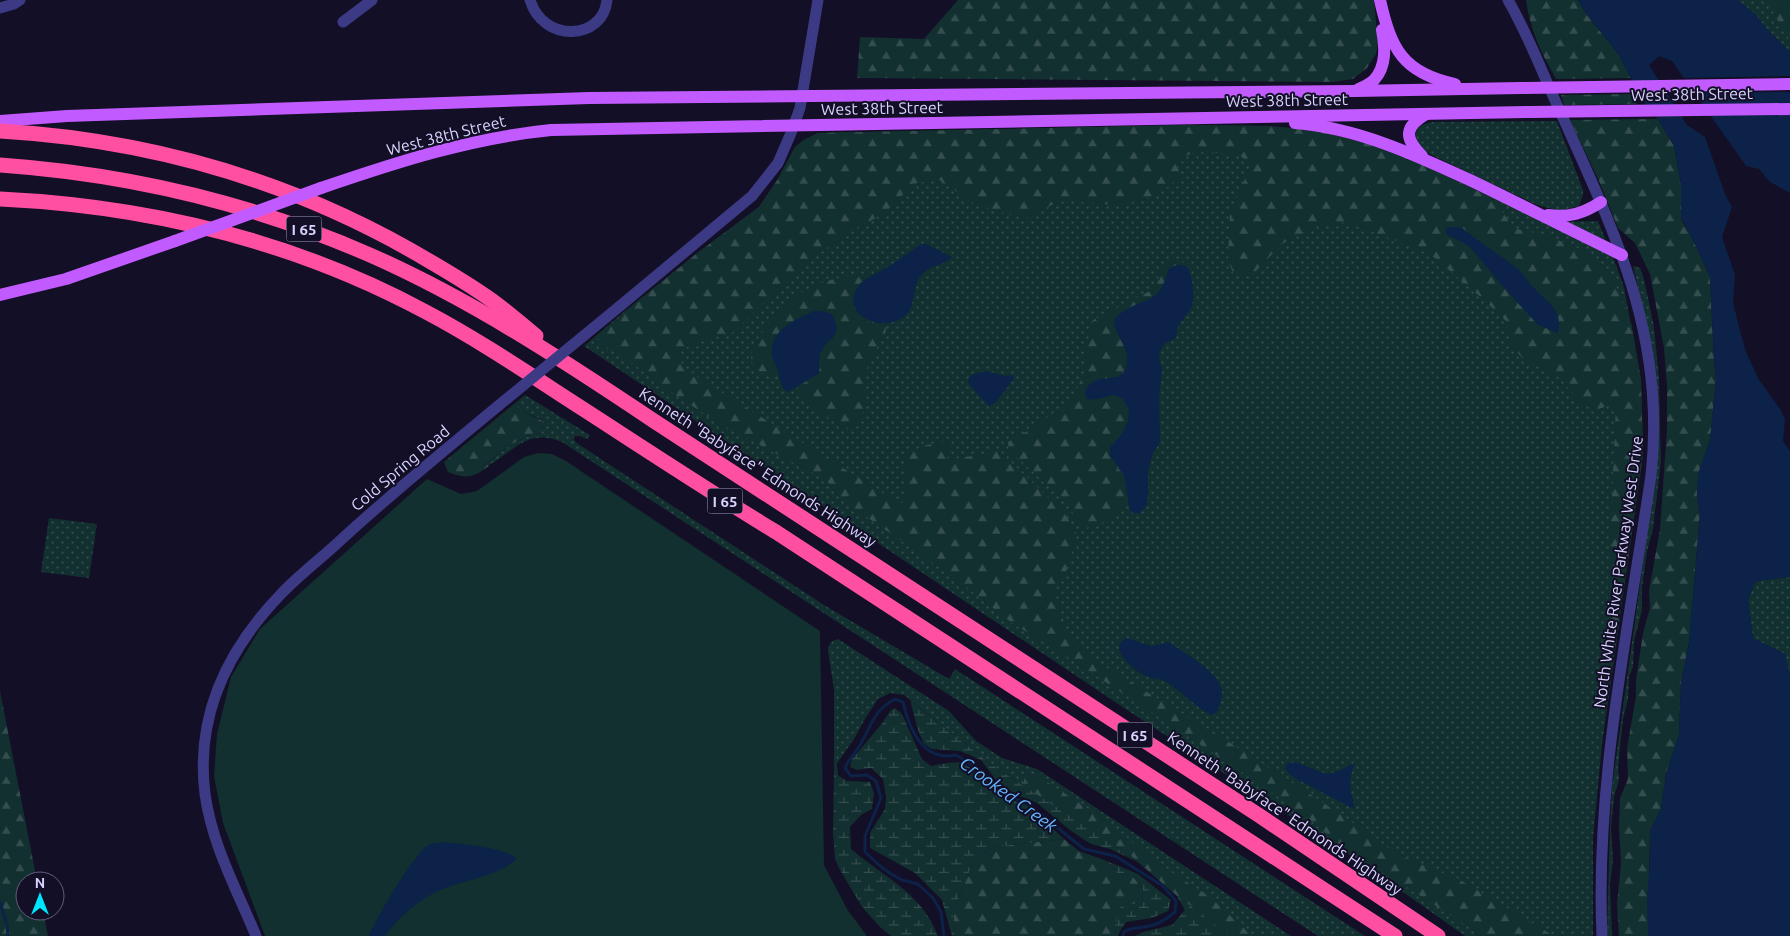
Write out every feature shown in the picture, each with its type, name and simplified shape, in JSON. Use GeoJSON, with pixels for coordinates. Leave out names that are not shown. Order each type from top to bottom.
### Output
{"type":"FeatureCollection","features":[{"type":"Feature","properties":{"kind":"highway"},"geometry":{"type":"LineString","coordinates":[[0,131],[102,142],[163,153],[239,175],[314,202],[386,237],[449,273],[496,304],[580,372]]}},
{"type":"Feature","properties":{"kind":"highway","name":"Kenneth \"Babyface\" Edmonds Highway"},"geometry":{"type":"LineString","coordinates":[[0,165],[83,174],[157,187],[250,211],[314,232],[370,255],[435,286],[580,372],[1260,816],[1438,936]]}},
{"type":"Feature","properties":{"kind":"highway","name":"I 65"},"geometry":{"type":"LineString","coordinates":[[0,199],[106,208],[230,234],[327,266],[425,311],[496,352],[712,493],[776,532],[1394,936]]}},
{"type":"Feature","properties":{"kind":"main road"},"geometry":{"type":"LineString","coordinates":[[1380,0],[1392,42],[1408,63],[1416,70],[1434,79],[1474,89]]}},
{"type":"Feature","properties":{"kind":"main road"},"geometry":{"type":"LineString","coordinates":[[1355,91],[1374,81],[1382,66],[1384,43],[1380,18],[1380,0]]}},
{"type":"Feature","properties":{"kind":"main road","name":"West 38th Street"},"geometry":{"type":"LineString","coordinates":[[0,121],[67,116],[590,98],[801,101],[1790,84]]}},
{"type":"Feature","properties":{"kind":"main road","name":"West 38th Street"},"geometry":{"type":"LineString","coordinates":[[0,294],[50,284],[92,271],[321,188],[423,154],[474,141],[513,134],[569,129],[1790,108]]}},
{"type":"Feature","properties":{"kind":"main road"},"geometry":{"type":"LineString","coordinates":[[1425,160],[1412,146],[1408,136],[1413,124],[1427,114]]}},
{"type":"Feature","properties":{"kind":"main road"},"geometry":{"type":"LineString","coordinates":[[1239,118],[1304,124],[1341,131],[1379,142],[1425,160],[1541,214],[1622,255]]}},
{"type":"Feature","properties":{"kind":"main road"},"geometry":{"type":"LineString","coordinates":[[1541,214],[1574,215],[1588,210],[1601,202]]}},
{"type":"Feature","properties":{"kind":"street"},"geometry":{"type":"LineString","coordinates":[[0,8],[20,0]]}},
{"type":"Feature","properties":{"kind":"street"},"geometry":{"type":"LineString","coordinates":[[343,22],[372,0]]}},
{"type":"Feature","properties":{"kind":"street"},"geometry":{"type":"LineString","coordinates":[[530,0],[536,14],[542,20],[554,29],[567,32],[586,28],[594,23],[606,8],[607,0]]}},
{"type":"Feature","properties":{"kind":"street","name":"Cold Spring Road"},"geometry":{"type":"LineString","coordinates":[[256,936],[215,839],[205,793],[203,765],[206,724],[225,670],[244,638],[282,594],[386,500],[752,196],[778,163],[794,125],[801,101],[818,0]]}},
{"type":"Feature","properties":{"kind":"street","name":"North White River Parkway West Drive"},"geometry":{"type":"LineString","coordinates":[[1508,0],[1534,51],[1601,202],[1622,255],[1636,297],[1645,334],[1652,385],[1654,436],[1651,475],[1615,714],[1606,789],[1601,896],[1602,936]]}},
{"type":"Feature","properties":{"kind":"green space"},"geometry":{"type":"Polygon","coordinates":[[[958,0],[1374,0],[1378,43],[1376,54],[1367,68],[1353,79],[1333,82],[857,78],[860,37],[924,39],[958,0]]]}},
{"type":"Feature","properties":{"kind":"green space"},"geometry":{"type":"Polygon","coordinates":[[[1526,0],[1578,0],[1587,15],[1619,55],[1631,78],[1556,79],[1537,41],[1530,21],[1526,0]]]}},
{"type":"Feature","properties":{"kind":"green space"},"geometry":{"type":"Polygon","coordinates":[[[1738,0],[1790,0],[1790,52],[1738,0]]]}},
{"type":"Feature","properties":{"kind":"green space"},"geometry":{"type":"Polygon","coordinates":[[[1766,0],[1790,0],[1790,41],[1767,2],[1766,0]]]}},
{"type":"Feature","properties":{"kind":"green space"},"geometry":{"type":"Polygon","coordinates":[[[1633,94],[1637,104],[1564,105],[1561,95],[1633,94]]]}},
{"type":"Feature","properties":{"kind":"green space"},"geometry":{"type":"Polygon","coordinates":[[[1658,119],[1674,146],[1681,185],[1681,219],[1710,277],[1716,381],[1710,440],[1699,472],[1697,496],[1700,514],[1689,643],[1681,683],[1679,735],[1666,774],[1661,809],[1650,831],[1648,936],[1619,936],[1617,904],[1621,863],[1620,798],[1628,779],[1627,748],[1636,696],[1636,680],[1643,633],[1650,608],[1649,591],[1660,529],[1667,429],[1667,386],[1664,348],[1650,274],[1635,243],[1618,228],[1599,181],[1570,120],[1658,119]]]}},
{"type":"Feature","properties":{"kind":"green space"},"geometry":{"type":"Polygon","coordinates":[[[1557,121],[1583,190],[1579,206],[1560,211],[1537,205],[1421,150],[1416,135],[1418,128],[1426,123],[1433,122],[1557,121]]]}},
{"type":"Feature","properties":{"kind":"green space"},"geometry":{"type":"Polygon","coordinates":[[[1188,125],[1269,126],[1389,149],[1600,248],[1613,257],[1624,287],[1641,380],[1643,454],[1602,744],[1593,839],[1593,936],[1465,936],[1365,865],[1127,710],[584,346],[696,254],[759,207],[778,179],[795,147],[818,133],[1188,125]]]}},
{"type":"Feature","properties":{"kind":"green space"},"geometry":{"type":"Polygon","coordinates":[[[1188,125],[1269,126],[1314,130],[1389,149],[1494,199],[1513,228],[1548,236],[1595,255],[1619,291],[1632,326],[1641,380],[1643,454],[1607,707],[1601,697],[1605,651],[1616,406],[1610,405],[1596,410],[1581,404],[1560,378],[1523,359],[1510,344],[1506,321],[1430,254],[1368,230],[1341,222],[1313,227],[1282,244],[1254,273],[1241,277],[1233,273],[1228,260],[1230,214],[1251,165],[1238,154],[1196,152],[1175,160],[1181,176],[1166,188],[1143,200],[1115,204],[1063,201],[1054,204],[1032,219],[1013,216],[973,203],[938,179],[913,184],[886,212],[849,233],[817,255],[767,299],[734,332],[708,339],[680,350],[680,363],[697,377],[902,505],[906,484],[906,453],[927,445],[952,440],[947,460],[998,450],[1064,512],[1076,532],[1070,564],[1054,592],[1069,638],[1089,657],[1213,732],[1339,813],[1398,855],[1460,880],[1554,936],[1483,936],[1391,877],[1357,860],[1313,822],[1260,784],[1063,654],[1012,623],[960,582],[844,501],[826,480],[722,425],[675,395],[625,358],[604,346],[595,337],[696,254],[759,207],[778,179],[795,147],[818,133],[1188,125]],[[1462,228],[1446,234],[1469,246],[1529,315],[1557,312],[1521,272],[1462,228]]]}},
{"type":"Feature","properties":{"kind":"green space"},"geometry":{"type":"Polygon","coordinates":[[[1598,221],[1606,241],[1566,222],[1598,221]]]}},
{"type":"Feature","properties":{"kind":"green space"},"geometry":{"type":"Polygon","coordinates":[[[1172,259],[1185,263],[1188,267],[1181,265],[1168,270],[1159,292],[1146,301],[1130,307],[1114,320],[1127,357],[1126,369],[1118,376],[1098,379],[1104,397],[1120,398],[1127,404],[1129,415],[1125,429],[1110,447],[1114,464],[1124,475],[1128,498],[1110,518],[1085,528],[1079,524],[1068,505],[1019,459],[1009,453],[1008,442],[1036,426],[1073,398],[1085,371],[1086,348],[1093,320],[1154,289],[1160,275],[1161,265],[1172,259]]]}},
{"type":"Feature","properties":{"kind":"green space"},"geometry":{"type":"Polygon","coordinates":[[[1633,266],[1640,268],[1644,279],[1654,327],[1659,379],[1661,461],[1653,529],[1647,551],[1642,588],[1642,610],[1634,641],[1633,667],[1629,677],[1628,699],[1623,719],[1618,767],[1619,779],[1614,797],[1611,827],[1613,859],[1610,885],[1612,936],[1607,936],[1612,787],[1651,505],[1645,318],[1633,266]]]}},
{"type":"Feature","properties":{"kind":"green space"},"geometry":{"type":"Polygon","coordinates":[[[858,275],[870,277],[860,283],[862,317],[873,323],[887,324],[884,339],[878,346],[865,373],[867,405],[857,424],[850,429],[820,412],[797,387],[819,373],[820,357],[823,348],[834,337],[823,311],[802,316],[775,337],[772,359],[778,368],[780,380],[760,372],[754,366],[751,355],[754,346],[766,327],[798,295],[826,281],[858,275]]]}},
{"type":"Feature","properties":{"kind":"green space"},"geometry":{"type":"Polygon","coordinates":[[[525,395],[590,435],[587,439],[575,436],[574,440],[578,444],[824,605],[949,679],[955,669],[1365,936],[1318,936],[562,442],[545,438],[531,439],[518,445],[492,463],[483,466],[518,441],[542,432],[543,420],[522,411],[514,404],[525,395]]]}},
{"type":"Feature","properties":{"kind":"green space"},"geometry":{"type":"Polygon","coordinates":[[[514,404],[522,411],[543,421],[542,432],[526,437],[511,445],[497,454],[484,465],[490,465],[475,475],[461,476],[448,472],[444,462],[514,404]]]}},
{"type":"Feature","properties":{"kind":"green space"},"geometry":{"type":"Polygon","coordinates":[[[538,453],[552,454],[566,461],[820,631],[824,865],[847,909],[867,936],[265,936],[223,823],[214,776],[217,734],[231,677],[260,629],[427,479],[461,494],[477,491],[524,457],[538,453]]]}},
{"type":"Feature","properties":{"kind":"green space"},"geometry":{"type":"Polygon","coordinates":[[[49,518],[97,524],[89,578],[41,572],[49,518]]]}},
{"type":"Feature","properties":{"kind":"green space"},"geometry":{"type":"Polygon","coordinates":[[[1790,577],[1790,676],[1784,654],[1753,639],[1748,600],[1755,581],[1790,577]]]}},
{"type":"Feature","properties":{"kind":"green space"},"geometry":{"type":"Polygon","coordinates":[[[838,639],[949,711],[976,741],[1002,758],[1037,769],[1291,936],[1230,936],[1176,895],[1130,855],[992,765],[904,695],[890,693],[878,699],[834,768],[834,690],[828,650],[831,643],[838,639]]]}},
{"type":"Feature","properties":{"kind":"green space"},"geometry":{"type":"Polygon","coordinates":[[[0,691],[35,871],[15,871],[15,921],[45,921],[48,936],[0,936],[0,691]]]}},
{"type":"Feature","properties":{"kind":"green space"},"geometry":{"type":"Polygon","coordinates":[[[910,700],[992,765],[1140,863],[1110,849],[1091,844],[1071,831],[1037,803],[1015,794],[996,780],[981,760],[960,751],[932,749],[924,744],[910,700]]]}},
{"type":"Feature","properties":{"kind":"green space"},"geometry":{"type":"Polygon","coordinates":[[[895,708],[902,714],[922,759],[931,766],[961,762],[978,773],[1007,798],[1028,806],[1064,839],[993,847],[974,860],[953,912],[955,936],[952,936],[942,900],[915,873],[870,848],[870,833],[885,809],[886,796],[883,779],[871,768],[857,770],[850,767],[852,759],[891,710],[895,708]]]}},
{"type":"Feature","properties":{"kind":"green space"},"geometry":{"type":"Polygon","coordinates":[[[837,764],[838,775],[847,781],[870,782],[874,793],[872,809],[861,815],[850,827],[851,849],[912,897],[931,921],[938,936],[891,936],[862,907],[840,870],[835,859],[833,833],[834,768],[837,764]]]}},
{"type":"Feature","properties":{"kind":"green space"},"geometry":{"type":"Polygon","coordinates":[[[1025,776],[1038,776],[1101,817],[1168,870],[1210,897],[1252,936],[1230,936],[1176,895],[1130,855],[1023,786],[1025,776]]]}},
{"type":"Feature","properties":{"kind":"green space"},"geometry":{"type":"Polygon","coordinates":[[[1064,839],[1079,851],[1107,861],[1117,873],[1133,877],[1143,888],[1142,903],[1115,927],[1116,936],[955,936],[953,912],[974,860],[993,847],[1064,839]]]}},
{"type":"Feature","properties":{"kind":"green space"},"geometry":{"type":"Polygon","coordinates":[[[1107,861],[1138,874],[1171,900],[1168,911],[1152,918],[1126,922],[1118,936],[1116,936],[1115,927],[1121,905],[1142,903],[1143,888],[1133,877],[1117,873],[1107,861]]]}},
{"type":"Feature","properties":{"kind":"green space"},"geometry":{"type":"Polygon","coordinates":[[[1176,895],[1230,936],[1135,936],[1143,932],[1172,925],[1185,910],[1176,895]]]}},
{"type":"Feature","properties":{"kind":"water"},"geometry":{"type":"Polygon","coordinates":[[[1578,0],[1738,0],[1754,13],[1790,52],[1790,193],[1770,182],[1759,169],[1746,166],[1672,61],[1659,56],[1649,65],[1687,125],[1705,137],[1725,194],[1732,207],[1722,237],[1735,275],[1733,302],[1739,327],[1746,352],[1758,378],[1785,419],[1783,441],[1790,451],[1790,577],[1756,581],[1748,600],[1753,638],[1785,654],[1790,676],[1790,936],[1648,936],[1647,899],[1650,831],[1661,809],[1666,774],[1679,735],[1681,683],[1689,643],[1700,514],[1697,496],[1698,474],[1710,440],[1716,381],[1710,277],[1681,218],[1681,185],[1674,146],[1658,119],[1642,100],[1619,55],[1587,15],[1578,0]]]}},
{"type":"Feature","properties":{"kind":"water"},"geometry":{"type":"Polygon","coordinates":[[[1446,228],[1462,228],[1521,272],[1556,311],[1559,325],[1558,333],[1538,325],[1469,246],[1446,234],[1446,228]]]}},
{"type":"Feature","properties":{"kind":"water"},"geometry":{"type":"Polygon","coordinates":[[[921,244],[926,244],[952,257],[921,275],[916,285],[912,306],[902,318],[882,323],[863,317],[853,303],[854,294],[860,284],[921,244]]]}},
{"type":"Feature","properties":{"kind":"water"},"geometry":{"type":"Polygon","coordinates":[[[1174,266],[1188,267],[1192,283],[1193,300],[1190,310],[1179,326],[1176,338],[1164,344],[1160,351],[1159,359],[1162,370],[1159,397],[1160,442],[1152,455],[1148,472],[1146,506],[1140,513],[1133,513],[1130,510],[1124,475],[1110,456],[1110,447],[1122,434],[1128,421],[1129,410],[1123,399],[1114,395],[1092,400],[1086,398],[1085,392],[1096,381],[1116,377],[1125,370],[1127,361],[1126,350],[1114,320],[1130,307],[1146,301],[1159,292],[1168,270],[1174,266]]]}},
{"type":"Feature","properties":{"kind":"water"},"geometry":{"type":"Polygon","coordinates":[[[814,311],[832,314],[837,328],[836,332],[821,352],[819,373],[787,392],[782,385],[772,356],[774,340],[784,328],[814,311]]]}},
{"type":"Feature","properties":{"kind":"water"},"geometry":{"type":"Polygon","coordinates":[[[986,371],[1005,376],[1012,375],[1014,379],[995,403],[989,406],[968,381],[971,375],[986,371]]]}},
{"type":"Feature","properties":{"kind":"water"},"geometry":{"type":"Polygon","coordinates":[[[1126,638],[1152,646],[1169,642],[1208,670],[1215,677],[1222,692],[1217,712],[1211,715],[1161,679],[1148,677],[1130,665],[1121,654],[1119,648],[1126,638]]]}},
{"type":"Feature","properties":{"kind":"water"},"geometry":{"type":"Polygon","coordinates":[[[1296,762],[1326,774],[1336,772],[1355,763],[1350,784],[1354,809],[1293,777],[1285,766],[1296,762]]]}},
{"type":"Feature","properties":{"kind":"water"},"geometry":{"type":"Polygon","coordinates":[[[442,842],[491,848],[517,858],[501,870],[438,891],[408,911],[385,936],[369,936],[387,901],[415,859],[430,844],[442,842]]]}},
{"type":"Feature","properties":{"kind":"pier"},"geometry":{"type":"Polygon","coordinates":[[[1790,76],[1790,92],[1691,93],[1680,78],[1790,76]]]}},
{"type":"Feature","properties":{"kind":"waterway","name":"Crooked Creek"},"geometry":{"type":"LineString","coordinates":[[944,936],[941,912],[933,898],[918,884],[902,880],[891,874],[865,852],[865,836],[881,798],[876,781],[867,775],[851,776],[845,768],[877,714],[895,699],[903,702],[913,732],[926,748],[944,756],[956,755],[977,768],[998,789],[1028,804],[1084,849],[1115,856],[1163,886],[1176,901],[1175,912],[1161,922],[1129,929],[1124,932],[1123,936]]}},
{"type":"Feature","properties":{"kind":"waterway","name":"Crooked Creek"},"geometry":{"type":"LineString","coordinates":[[0,902],[7,925],[8,936]]}}]}
